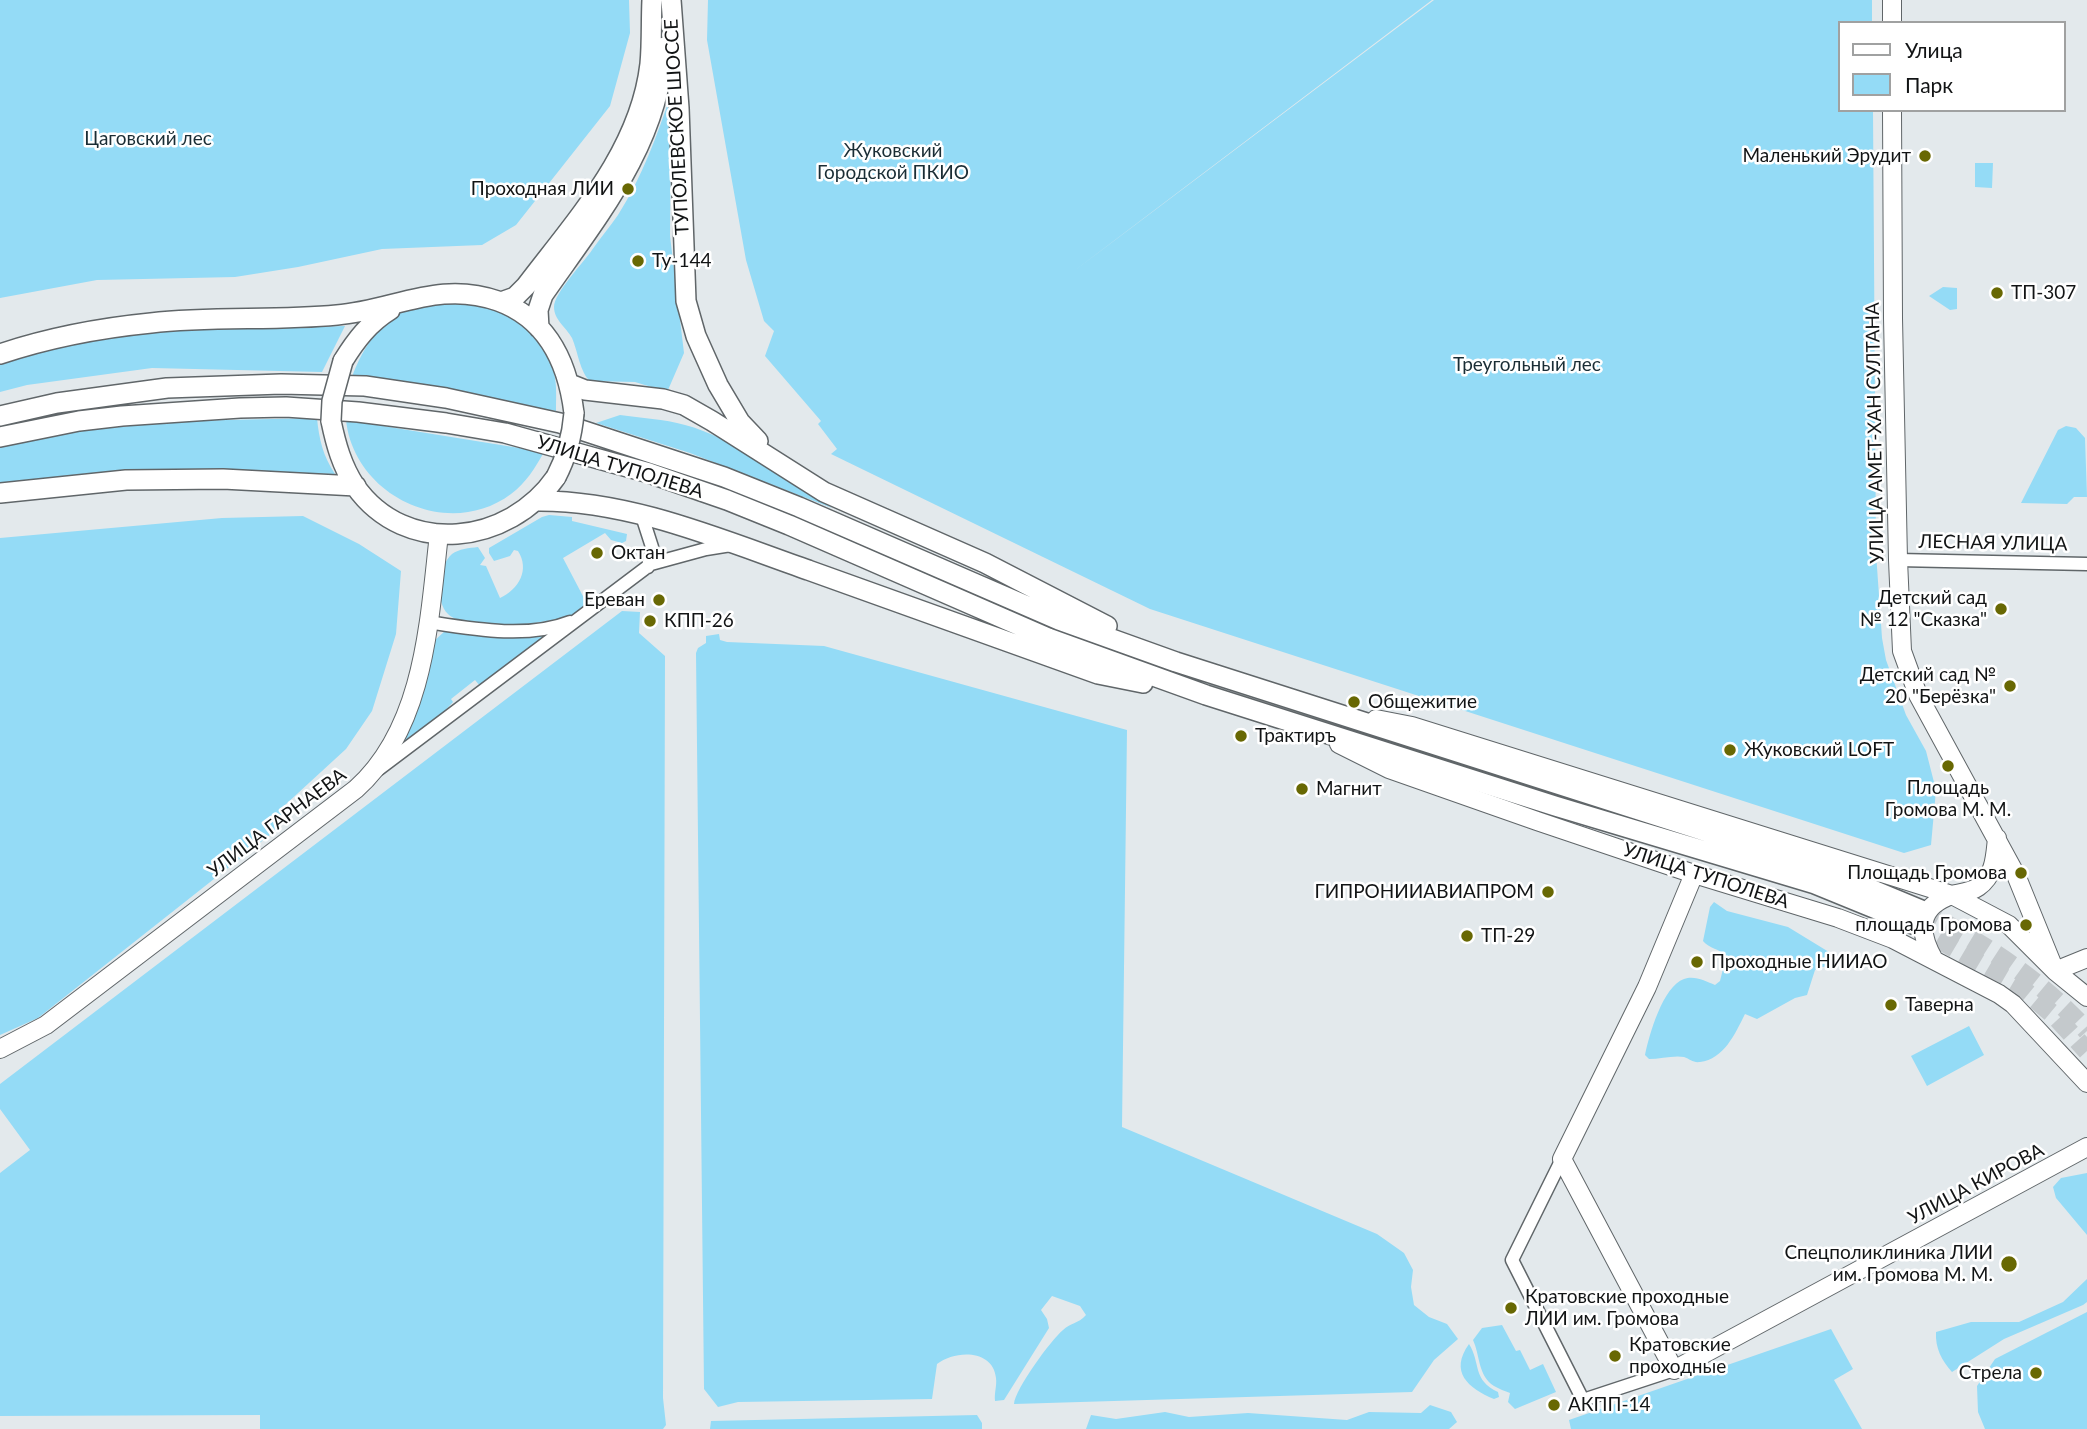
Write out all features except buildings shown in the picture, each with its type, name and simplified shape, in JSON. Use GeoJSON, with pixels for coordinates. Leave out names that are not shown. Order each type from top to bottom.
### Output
{"type":"FeatureCollection","features":[{"type":"Feature","properties":{"kind":"main road","name":"ТУПОЛЕВСКОЕ ШОССЕ"},"geometry":{"type":"LineString","coordinates":[[501,302],[515,297],[526,286],[599,189],[626,140],[641,103],[650,65],[652,0]]}},
{"type":"Feature","properties":{"kind":"main road","name":"ТУПОЛЕВСКОЕ ШОССЕ"},"geometry":{"type":"LineString","coordinates":[[539,328],[538,310],[543,295],[611,197],[634,158],[652,113],[663,68],[665,0]]}},
{"type":"Feature","properties":{"kind":"main road","name":"ТУПОЛЕВСКОЕ ШОССЕ"},"geometry":{"type":"LineString","coordinates":[[671,0],[679,108],[685,301],[696,336],[718,386],[740,422],[791,473]]}},
{"type":"Feature","properties":{"kind":"main road"},"geometry":{"type":"LineString","coordinates":[[1892,0],[1892,21]]}},
{"type":"Feature","properties":{"kind":"main road","name":"УЛИЦА АМЕТ-ХАН СУЛТАНА"},"geometry":{"type":"LineString","coordinates":[[1892,112],[1893,318],[1902,651],[1918,695],[2016,875],[2054,971]]}},
{"type":"Feature","properties":{"kind":"main road"},"geometry":{"type":"LineString","coordinates":[[0,354],[83,333],[152,322],[335,315],[367,311],[427,294],[452,292],[477,294],[501,302],[539,328],[553,344],[570,384],[574,413],[566,457],[556,477],[537,501],[499,526],[477,532],[439,534],[401,523],[376,507],[356,486],[339,455],[331,421],[335,380],[343,361],[365,330],[379,317],[403,302]]}},
{"type":"Feature","properties":{"kind":"main road"},"geometry":{"type":"LineString","coordinates":[[570,384],[585,390],[663,399],[684,405],[791,473]]}},
{"type":"Feature","properties":{"kind":"main road","name":"УЛИЦА ТУПОЛЕВА"},"geometry":{"type":"LineString","coordinates":[[0,416],[57,403],[167,388],[365,386],[446,398],[560,423],[724,477],[1059,620],[1176,663],[1294,712],[1555,806],[1917,917]]}},
{"type":"Feature","properties":{"kind":"main road","name":"УЛИЦА ТУПОЛЕВА"},"geometry":{"type":"LineString","coordinates":[[0,437],[79,421],[122,416],[286,407],[358,412],[505,433],[649,473],[727,500],[1048,638],[1206,695]]}},
{"type":"Feature","properties":{"kind":"main road","name":"УЛИЦА ТУПОЛЕВА"},"geometry":{"type":"LineString","coordinates":[[791,473],[824,492],[985,563],[1176,663]]}},
{"type":"Feature","properties":{"kind":"main road"},"geometry":{"type":"LineString","coordinates":[[0,493],[126,480],[222,478],[356,486]]}},
{"type":"Feature","properties":{"kind":"main road","name":"УЛИЦА ТУПОЛЕВА"},"geometry":{"type":"LineString","coordinates":[[537,501],[568,502],[642,516],[734,544],[1098,674],[1294,712],[1412,726],[1952,895],[2009,925],[2054,971],[2086,996]]}},
{"type":"Feature","properties":{"kind":"main road","name":"УЛИЦА ГАРНАЕВА"},"geometry":{"type":"LineString","coordinates":[[0,1049],[46,1025],[374,773],[390,751],[414,693],[428,622],[439,534]]}},
{"type":"Feature","properties":{"kind":"main road","name":"УЛИЦА ТУПОЛЕВА"},"geometry":{"type":"LineString","coordinates":[[1294,712],[1389,769],[1694,874],[1838,918],[1893,940],[1999,994],[2022,1012],[2087,1084]]}},
{"type":"Feature","properties":{"kind":"main road"},"geometry":{"type":"LineString","coordinates":[[1934,960],[1925,945],[1923,922],[1928,910],[1936,901],[1977,888],[1995,865],[1997,838]]}},
{"type":"Feature","properties":{"kind":"main road"},"geometry":{"type":"LineString","coordinates":[[1674,1370],[1562,1159],[1647,987],[1694,874]]}},
{"type":"Feature","properties":{"kind":"main road"},"geometry":{"type":"LineString","coordinates":[[2054,971],[2087,958]]}},
{"type":"Feature","properties":{"kind":"main road"},"geometry":{"type":"LineString","coordinates":[[2086,996],[2087,970]]}},
{"type":"Feature","properties":{"kind":"main road","name":"УЛИЦА КИРОВА"},"geometry":{"type":"LineString","coordinates":[[1674,1370],[2086,1147]]}},
{"type":"Feature","properties":{"kind":"street"},"geometry":{"type":"LineString","coordinates":[[642,516],[652,547],[648,567]]}},
{"type":"Feature","properties":{"kind":"street"},"geometry":{"type":"LineString","coordinates":[[374,773],[648,567],[693,552],[734,544]]}},
{"type":"Feature","properties":{"kind":"street","name":"ЛЕСНАЯ УЛИЦА"},"geometry":{"type":"LineString","coordinates":[[1898,560],[2087,564]]}},
{"type":"Feature","properties":{"kind":"street"},"geometry":{"type":"LineString","coordinates":[[428,622],[521,630],[548,628],[583,616]]}},
{"type":"Feature","properties":{"kind":"street","name":"УЛИЦА КИРОВА"},"geometry":{"type":"LineString","coordinates":[[1562,1159],[1512,1260],[1583,1400],[1674,1370]]}},
{"type":"Feature","properties":{"kind":"green space","name":"Цаговский лес"},"geometry":{"type":"Polygon","coordinates":[[[0,0],[629,0],[630,33],[610,106],[516,225],[482,245],[382,249],[235,277],[97,280],[0,298],[0,0]]]}},
{"type":"Feature","properties":{"kind":"green space","name":"Треугольный лес"},"geometry":{"type":"Polygon","coordinates":[[[708,0],[1432,0],[1070,274],[1434,0],[1872,0],[1872,21],[1839,21],[1839,112],[1873,112],[1876,553],[1882,638],[1886,660],[1906,715],[1926,751],[1936,790],[1931,845],[1904,853],[1150,609],[831,454],[837,449],[818,424],[821,421],[765,356],[774,331],[764,321],[746,260],[707,40],[708,0]]]}},
{"type":"Feature","properties":{"kind":"green space"},"geometry":{"type":"Polygon","coordinates":[[[671,94],[670,236],[684,353],[668,390],[635,382],[590,381],[581,367],[572,338],[556,316],[555,301],[627,201],[648,156],[671,94]]]}},
{"type":"Feature","properties":{"kind":"green space"},"geometry":{"type":"Polygon","coordinates":[[[1975,163],[1993,163],[1992,188],[1975,187],[1975,163]]]}},
{"type":"Feature","properties":{"kind":"green space"},"geometry":{"type":"Polygon","coordinates":[[[1943,287],[1957,288],[1957,309],[1950,310],[1929,296],[1943,287]]]}},
{"type":"Feature","properties":{"kind":"green space"},"geometry":{"type":"Polygon","coordinates":[[[455,299],[502,312],[531,333],[551,363],[556,382],[556,411],[352,377],[368,344],[394,317],[404,310],[455,299]]]}},
{"type":"Feature","properties":{"kind":"green space"},"geometry":{"type":"Polygon","coordinates":[[[345,326],[322,372],[152,368],[27,385],[0,392],[0,362],[92,339],[165,331],[345,326]]]}},
{"type":"Feature","properties":{"kind":"green space"},"geometry":{"type":"Polygon","coordinates":[[[620,415],[669,421],[722,439],[832,508],[690,453],[596,423],[620,415]]]}},
{"type":"Feature","properties":{"kind":"green space"},"geometry":{"type":"Polygon","coordinates":[[[317,418],[322,447],[335,474],[227,471],[0,487],[0,446],[7,444],[89,430],[182,421],[317,418]]]}},
{"type":"Feature","properties":{"kind":"green space"},"geometry":{"type":"Polygon","coordinates":[[[346,420],[544,452],[534,469],[511,494],[486,507],[460,513],[433,511],[408,503],[385,489],[366,470],[353,447],[346,420]]]}},
{"type":"Feature","properties":{"kind":"green space"},"geometry":{"type":"Polygon","coordinates":[[[2066,426],[2076,428],[2085,438],[2087,497],[2074,497],[2067,504],[2021,503],[2058,430],[2066,426]]]}},
{"type":"Feature","properties":{"kind":"green space"},"geometry":{"type":"Polygon","coordinates":[[[549,515],[572,517],[572,521],[627,534],[626,541],[622,543],[611,540],[605,533],[563,558],[585,600],[584,609],[557,619],[515,625],[474,623],[458,620],[448,614],[441,601],[440,584],[444,567],[452,554],[478,547],[485,558],[480,565],[486,566],[500,598],[513,590],[521,578],[523,565],[518,551],[514,550],[510,556],[494,561],[489,548],[549,515]]]}},
{"type":"Feature","properties":{"kind":"green space"},"geometry":{"type":"Polygon","coordinates":[[[303,516],[359,544],[401,571],[396,634],[372,711],[346,749],[285,805],[276,830],[38,1018],[0,1035],[0,538],[222,518],[303,516]]]}},
{"type":"Feature","properties":{"kind":"green space"},"geometry":{"type":"Polygon","coordinates":[[[622,611],[640,612],[639,633],[665,656],[663,1398],[666,1425],[663,1429],[260,1429],[260,1415],[0,1416],[0,1173],[30,1150],[0,1109],[0,1084],[622,611]]]}},
{"type":"Feature","properties":{"kind":"green space"},"geometry":{"type":"Polygon","coordinates":[[[560,628],[480,686],[475,680],[451,699],[453,702],[441,715],[401,745],[417,710],[433,642],[446,630],[560,628]]]}},
{"type":"Feature","properties":{"kind":"green space"},"geometry":{"type":"Polygon","coordinates":[[[719,634],[720,640],[727,642],[824,646],[1127,730],[1122,1127],[1377,1234],[1404,1253],[1413,1270],[1411,1287],[1414,1305],[1429,1317],[1447,1324],[1458,1339],[1434,1360],[1412,1392],[1014,1404],[1034,1365],[1057,1335],[1086,1315],[1080,1306],[1052,1296],[1041,1310],[1049,1328],[1004,1400],[995,1401],[996,1378],[988,1362],[981,1357],[963,1355],[953,1356],[937,1364],[932,1399],[738,1402],[718,1407],[704,1389],[696,653],[698,648],[706,643],[706,636],[719,634]]]}},
{"type":"Feature","properties":{"kind":"green space"},"geometry":{"type":"Polygon","coordinates":[[[1714,902],[1727,911],[1788,927],[1842,960],[1815,970],[1807,995],[1795,998],[1757,1019],[1745,1014],[1728,1044],[1716,1056],[1700,1062],[1684,1057],[1649,1059],[1645,1055],[1654,1024],[1663,1001],[1676,983],[1692,978],[1715,985],[1720,981],[1726,957],[1703,941],[1710,907],[1714,902]]]}},
{"type":"Feature","properties":{"kind":"green space"},"geometry":{"type":"Polygon","coordinates":[[[1969,1026],[1984,1055],[1927,1086],[1911,1056],[1969,1026]]]}},
{"type":"Feature","properties":{"kind":"green space"},"geometry":{"type":"Polygon","coordinates":[[[2087,1173],[2087,1235],[2056,1198],[2053,1187],[2061,1178],[2087,1173]]]}},
{"type":"Feature","properties":{"kind":"green space"},"geometry":{"type":"Polygon","coordinates":[[[2087,1279],[2087,1302],[2083,1305],[2004,1339],[1952,1372],[1942,1359],[1936,1332],[1971,1322],[2019,1322],[2063,1302],[2087,1279]]]}},
{"type":"Feature","properties":{"kind":"green space","name":"Стрела"},"geometry":{"type":"Polygon","coordinates":[[[2087,1312],[2087,1429],[1985,1429],[1978,1412],[1977,1386],[1995,1359],[2087,1312]]]}},
{"type":"Feature","properties":{"kind":"green space"},"geometry":{"type":"Polygon","coordinates":[[[1502,1325],[1530,1370],[1543,1364],[1556,1392],[1515,1409],[1508,1402],[1510,1393],[1489,1382],[1482,1371],[1473,1340],[1482,1328],[1502,1325]]]}},
{"type":"Feature","properties":{"kind":"green space"},"geometry":{"type":"Polygon","coordinates":[[[1831,1329],[1853,1369],[1834,1380],[1862,1429],[1571,1429],[1569,1420],[1831,1329]]]}},
{"type":"Feature","properties":{"kind":"green space"},"geometry":{"type":"Polygon","coordinates":[[[1469,1344],[1481,1377],[1498,1392],[1499,1397],[1494,1399],[1485,1395],[1464,1378],[1461,1363],[1469,1344]]]}},
{"type":"Feature","properties":{"kind":"green space"},"geometry":{"type":"Polygon","coordinates":[[[1430,1405],[1451,1412],[1457,1422],[1449,1429],[1086,1429],[1091,1415],[1116,1419],[1165,1412],[1189,1417],[1248,1413],[1347,1420],[1369,1412],[1421,1413],[1430,1405]]]}},
{"type":"Feature","properties":{"kind":"green space"},"geometry":{"type":"Polygon","coordinates":[[[977,1415],[982,1429],[710,1429],[711,1421],[977,1415]]]}},
{"type":"Feature","properties":{"kind":"tunnel"},"geometry":{"type":"LineString","coordinates":[[1921,910],[2009,963],[2049,994],[2087,1031]]}},
{"type":"Feature","properties":{"kind":"tunnel"},"geometry":{"type":"LineString","coordinates":[[1913,924],[2020,987],[2055,1016],[2087,1051]]}},
{"type":"Feature","properties":{"kind":"place","name":"Маленький Эрудит"},"geometry":{"type":"Point","coordinates":[1925,156]}},
{"type":"Feature","properties":{"kind":"place","name":"Проходная ЛИИ"},"geometry":{"type":"Point","coordinates":[628,189]}},
{"type":"Feature","properties":{"kind":"place","name":"Ty-144"},"geometry":{"type":"Point","coordinates":[638,261]}},
{"type":"Feature","properties":{"kind":"place","name":"ТП-307"},"geometry":{"type":"Point","coordinates":[1997,293]}},
{"type":"Feature","properties":{"kind":"place","name":"Октан"},"geometry":{"type":"Point","coordinates":[597,553]}},
{"type":"Feature","properties":{"kind":"place","name":"Ереван"},"geometry":{"type":"Point","coordinates":[659,600]}},
{"type":"Feature","properties":{"kind":"place","name":"Детский сад № 12 \"Сказка\""},"geometry":{"type":"Point","coordinates":[2001,609]}},
{"type":"Feature","properties":{"kind":"place","name":"КПП-26"},"geometry":{"type":"Point","coordinates":[650,621]}},
{"type":"Feature","properties":{"kind":"place","name":"Детский сад № 20 \"Берёзка\""},"geometry":{"type":"Point","coordinates":[2010,686]}},
{"type":"Feature","properties":{"kind":"place","name":"Общежитие"},"geometry":{"type":"Point","coordinates":[1354,702]}},
{"type":"Feature","properties":{"kind":"place","name":"Трактиръ"},"geometry":{"type":"Point","coordinates":[1241,736]}},
{"type":"Feature","properties":{"kind":"place","name":"Жуковский LOFT"},"geometry":{"type":"Point","coordinates":[1730,750]}},
{"type":"Feature","properties":{"kind":"place","name":"Площадь Громова М. М."},"geometry":{"type":"Point","coordinates":[1948,766]}},
{"type":"Feature","properties":{"kind":"place","name":"Магнит"},"geometry":{"type":"Point","coordinates":[1302,789]}},
{"type":"Feature","properties":{"kind":"place","name":"Площадь Громова"},"geometry":{"type":"Point","coordinates":[2021,873]}},
{"type":"Feature","properties":{"kind":"place","name":"ГИПРОНИИАВИАПРОМ"},"geometry":{"type":"Point","coordinates":[1548,892]}},
{"type":"Feature","properties":{"kind":"place","name":"площадь Громова"},"geometry":{"type":"Point","coordinates":[2026,925]}},
{"type":"Feature","properties":{"kind":"place","name":"ТП-29"},"geometry":{"type":"Point","coordinates":[1467,936]}},
{"type":"Feature","properties":{"kind":"place","name":"Проходные НИИАО"},"geometry":{"type":"Point","coordinates":[1697,962]}},
{"type":"Feature","properties":{"kind":"place","name":"Таверна"},"geometry":{"type":"Point","coordinates":[1891,1005]}},
{"type":"Feature","properties":{"kind":"place","name":"Спецполиклиника ЛИИ им. Громова М. М."},"geometry":{"type":"Point","coordinates":[2009,1264]}},
{"type":"Feature","properties":{"kind":"place","name":"Кратовские проходные ЛИИ им. Громова"},"geometry":{"type":"Point","coordinates":[1511,1308]}},
{"type":"Feature","properties":{"kind":"place","name":"Кратовские проходные"},"geometry":{"type":"Point","coordinates":[1615,1356]}},
{"type":"Feature","properties":{"kind":"place","name":"Стрела"},"geometry":{"type":"Point","coordinates":[2036,1373]}},
{"type":"Feature","properties":{"kind":"place","name":"АКПП-14"},"geometry":{"type":"Point","coordinates":[1554,1405]}},
{"type":"Feature","properties":{"kind":"park label","name":"Жуковский Городской ПКИО"},"geometry":{"type":"Point","coordinates":[893,162]}}]}
